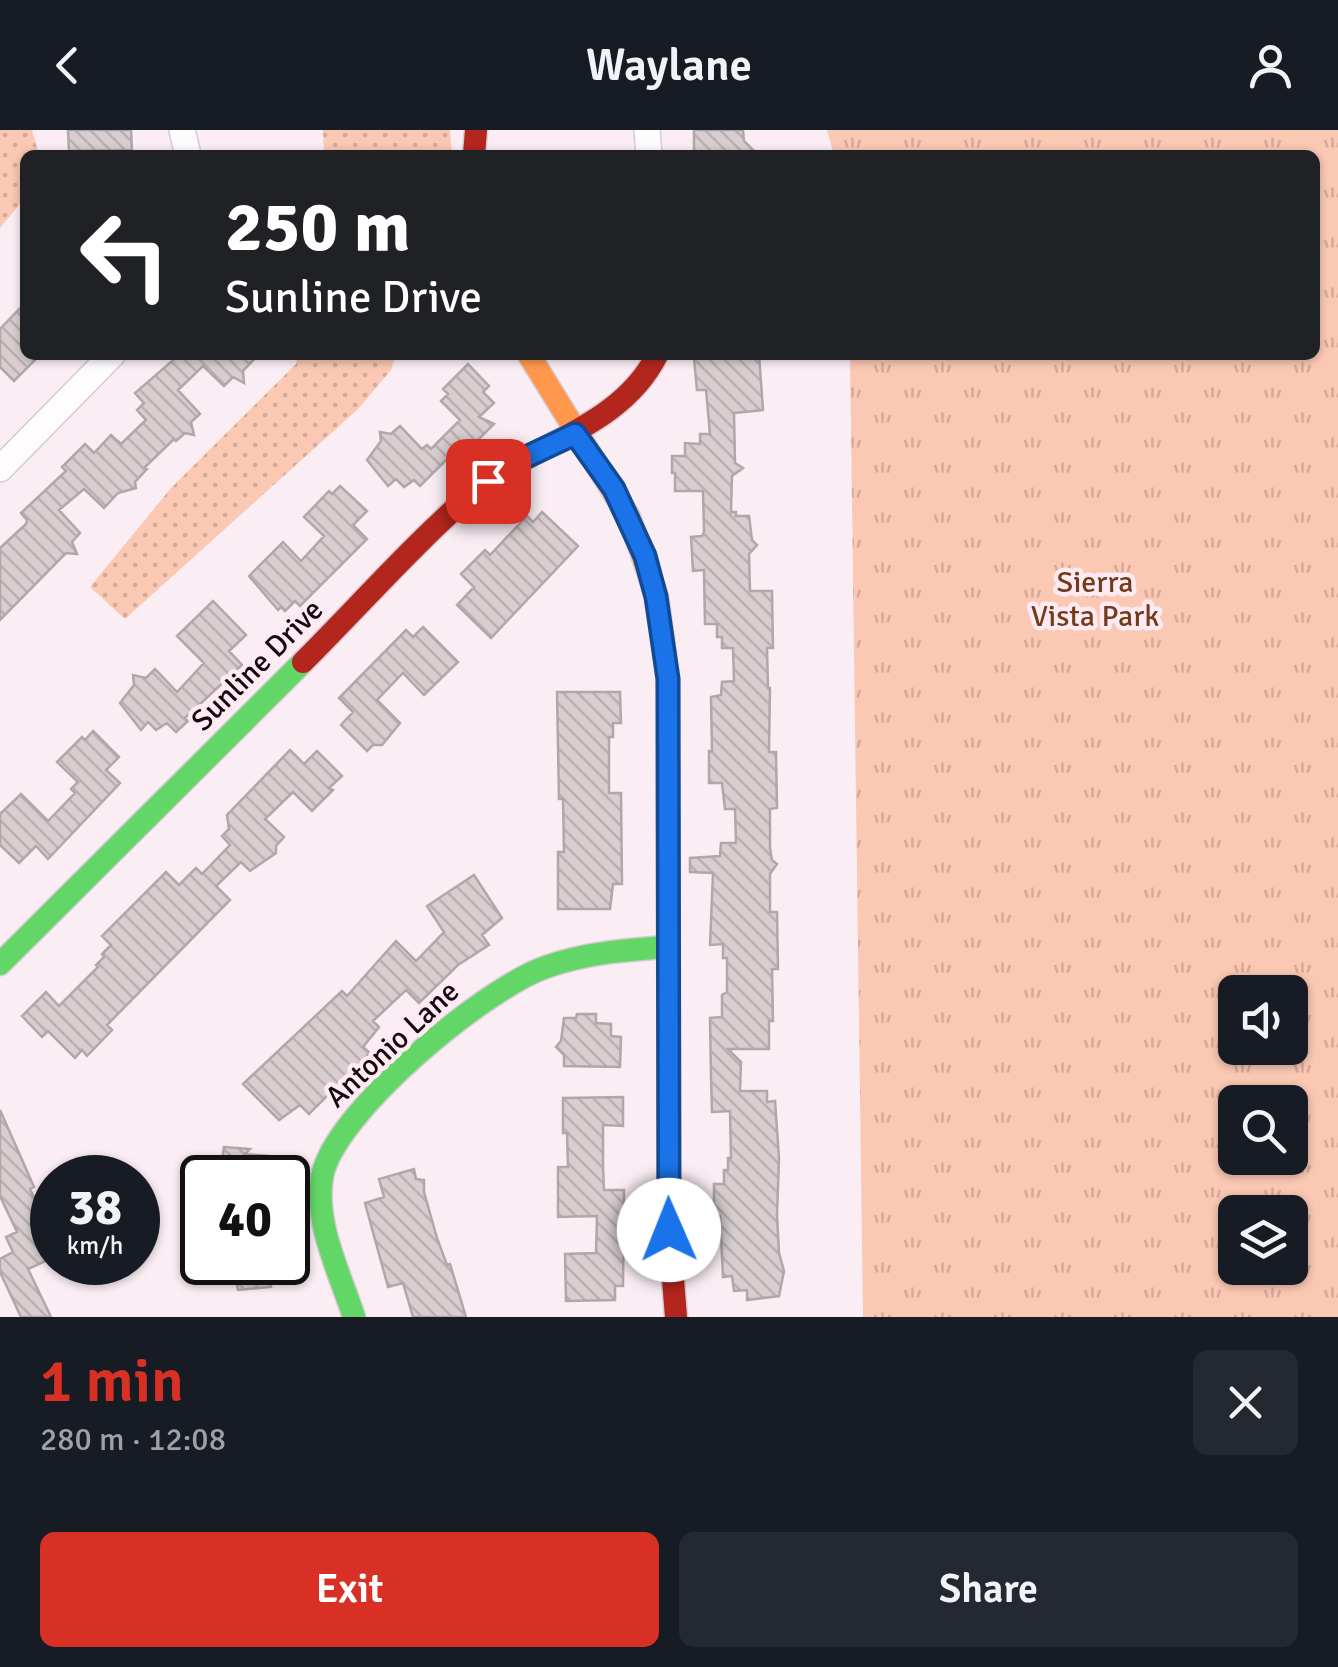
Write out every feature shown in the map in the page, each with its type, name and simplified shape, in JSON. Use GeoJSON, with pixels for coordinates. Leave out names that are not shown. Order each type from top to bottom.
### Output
{"type":"FeatureCollection","features":[{"type":"Feature","properties":{"kind":"street"},"geometry":{"type":"LineString","coordinates":[[0,469],[107,360]]}},
{"type":"Feature","properties":{"kind":"street"},"geometry":{"type":"LineString","coordinates":[[532,360],[630,517],[656,597],[668,679],[669,1230],[676,1317]]}},
{"type":"Feature","properties":{"kind":"street","name":"Sunline Drive"},"geometry":{"type":"LineString","coordinates":[[0,964],[470,495],[507,466],[575,434],[633,389],[654,360]]}},
{"type":"Feature","properties":{"kind":"street","name":"Antonio Lane"},"geometry":{"type":"LineString","coordinates":[[354,1317],[321,1200],[329,1153],[342,1132],[438,1034],[500,986],[540,967],[580,955],[666,946]]}},
{"type":"Feature","properties":{"kind":"green space"},"geometry":{"type":"Polygon","coordinates":[[[0,130],[32,130],[38,150],[20,150],[20,204],[0,228],[0,130]]]}},
{"type":"Feature","properties":{"kind":"green space"},"geometry":{"type":"Polygon","coordinates":[[[323,130],[450,130],[452,150],[324,150],[323,130]]]}},
{"type":"Feature","properties":{"kind":"green space","name":"Sierra Vista Park"},"geometry":{"type":"Polygon","coordinates":[[[827,130],[1338,130],[1338,1317],[863,1317],[850,360],[1320,360],[1320,150],[833,150],[827,130]]]}},
{"type":"Feature","properties":{"kind":"green space"},"geometry":{"type":"Polygon","coordinates":[[[297,360],[394,360],[391,370],[358,409],[125,619],[90,587],[171,488],[297,360]]]}},
{"type":"Feature","properties":{"kind":"building"},"geometry":{"type":"Polygon","coordinates":[[[68,130],[131,130],[132,150],[69,150],[68,130]]]}},
{"type":"Feature","properties":{"kind":"building"},"geometry":{"type":"Polygon","coordinates":[[[694,130],[743,130],[744,141],[753,150],[694,150],[694,130]]]}},
{"type":"Feature","properties":{"kind":"building"},"geometry":{"type":"Polygon","coordinates":[[[20,308],[20,360],[35,360],[14,381],[0,367],[0,329],[20,308]]]}},
{"type":"Feature","properties":{"kind":"building"},"geometry":{"type":"Polygon","coordinates":[[[173,360],[253,360],[243,371],[244,383],[233,377],[224,386],[203,366],[178,390],[200,414],[191,422],[194,435],[185,433],[174,439],[145,467],[135,482],[136,488],[118,493],[104,508],[84,489],[59,510],[80,533],[72,542],[77,554],[66,553],[0,620],[0,548],[26,524],[21,513],[66,471],[62,467],[85,444],[94,453],[111,435],[121,444],[146,420],[137,410],[144,403],[135,393],[173,360]]]}},
{"type":"Feature","properties":{"kind":"building"},"geometry":{"type":"Polygon","coordinates":[[[694,360],[759,360],[763,410],[734,413],[735,463],[743,468],[732,476],[731,512],[749,516],[752,540],[757,545],[749,554],[750,591],[772,591],[773,648],[767,648],[769,752],[776,752],[777,808],[770,809],[770,848],[777,864],[770,874],[770,912],[777,912],[778,969],[772,969],[769,1049],[728,1049],[741,1062],[740,1091],[767,1091],[767,1102],[775,1101],[779,1253],[784,1271],[779,1296],[747,1300],[747,1290],[734,1291],[732,1276],[723,1277],[720,1216],[714,1216],[714,1184],[724,1184],[724,1170],[728,1170],[731,1158],[730,1111],[712,1112],[711,1078],[710,1018],[722,1017],[727,958],[723,958],[723,944],[710,945],[713,873],[690,872],[690,858],[720,856],[721,843],[736,843],[735,809],[725,809],[722,783],[709,783],[711,697],[721,695],[722,682],[734,681],[733,648],[722,648],[717,624],[705,624],[704,570],[693,571],[691,537],[702,536],[704,532],[703,491],[675,491],[672,473],[672,456],[685,456],[685,443],[700,444],[700,434],[710,434],[706,390],[697,390],[694,360]]]}},
{"type":"Feature","properties":{"kind":"building"},"geometry":{"type":"Polygon","coordinates":[[[468,364],[489,386],[483,392],[494,403],[479,417],[494,424],[470,448],[464,442],[420,486],[414,480],[404,487],[396,479],[388,486],[367,460],[381,441],[380,432],[391,434],[400,426],[422,449],[427,445],[431,449],[460,420],[441,401],[448,394],[443,389],[468,364]]]}},
{"type":"Feature","properties":{"kind":"building"},"geometry":{"type":"Polygon","coordinates":[[[340,486],[367,511],[353,525],[367,539],[300,606],[295,601],[285,611],[281,607],[278,610],[249,576],[283,542],[301,561],[324,536],[304,517],[329,491],[332,494],[340,486]]]}},
{"type":"Feature","properties":{"kind":"building"},"geometry":{"type":"Polygon","coordinates":[[[542,512],[578,546],[491,638],[457,605],[474,587],[461,574],[485,550],[490,555],[527,516],[533,522],[542,512]]]}},
{"type":"Feature","properties":{"kind":"building"},"geometry":{"type":"Polygon","coordinates":[[[213,601],[246,635],[229,651],[242,665],[185,718],[188,721],[176,732],[167,723],[156,730],[148,722],[141,730],[120,703],[134,685],[133,675],[146,678],[155,669],[177,692],[204,663],[177,636],[213,601]]]}},
{"type":"Feature","properties":{"kind":"building"},"geometry":{"type":"Polygon","coordinates":[[[423,627],[458,662],[424,695],[403,673],[377,700],[400,723],[382,745],[373,745],[367,751],[341,725],[353,712],[339,698],[406,630],[413,637],[423,627]]]}},
{"type":"Feature","properties":{"kind":"building"},"geometry":{"type":"Polygon","coordinates":[[[557,692],[620,692],[621,723],[613,723],[613,737],[609,737],[609,793],[621,793],[622,884],[613,884],[610,909],[558,909],[558,852],[564,852],[557,692]]]}},
{"type":"Feature","properties":{"kind":"building"},"geometry":{"type":"Polygon","coordinates":[[[93,731],[119,757],[106,770],[120,783],[48,859],[36,846],[19,863],[0,845],[0,814],[21,794],[48,821],[75,793],[71,789],[78,782],[57,762],[93,731]]]}},
{"type":"Feature","properties":{"kind":"building"},"geometry":{"type":"Polygon","coordinates":[[[290,750],[304,764],[317,751],[342,776],[329,788],[333,790],[312,811],[293,792],[265,819],[284,837],[276,846],[276,853],[250,871],[241,862],[216,886],[230,900],[107,1025],[112,1030],[87,1056],[82,1050],[75,1058],[48,1031],[42,1037],[22,1016],[46,992],[59,1006],[98,967],[102,954],[111,945],[102,936],[166,872],[179,885],[196,868],[202,874],[230,845],[222,836],[229,829],[227,815],[290,750]]]}},
{"type":"Feature","properties":{"kind":"building"},"geometry":{"type":"Polygon","coordinates":[[[474,875],[502,918],[482,935],[489,945],[458,965],[419,1003],[406,990],[373,1021],[379,1027],[363,1047],[370,1053],[309,1114],[300,1105],[279,1120],[243,1084],[342,991],[347,996],[396,941],[416,961],[444,932],[427,906],[474,875]]]}},
{"type":"Feature","properties":{"kind":"building"},"geometry":{"type":"Polygon","coordinates":[[[577,1014],[596,1014],[596,1023],[611,1024],[611,1036],[621,1037],[620,1067],[564,1066],[564,1055],[556,1047],[561,1041],[564,1018],[576,1018],[577,1014]]]}},
{"type":"Feature","properties":{"kind":"building"},"geometry":{"type":"Polygon","coordinates":[[[623,1097],[623,1126],[603,1125],[603,1167],[604,1190],[624,1190],[623,1286],[615,1286],[615,1300],[566,1301],[565,1254],[596,1253],[597,1216],[558,1217],[558,1167],[568,1167],[563,1098],[623,1097]]]}},
{"type":"Feature","properties":{"kind":"building"},"geometry":{"type":"Polygon","coordinates":[[[0,1110],[30,1178],[30,1285],[36,1285],[51,1317],[21,1317],[0,1272],[0,1259],[13,1252],[6,1237],[17,1232],[0,1196],[0,1110]]]}},
{"type":"Feature","properties":{"kind":"building"},"geometry":{"type":"Polygon","coordinates":[[[224,1147],[250,1149],[245,1154],[257,1155],[223,1155],[224,1147]]]}},
{"type":"Feature","properties":{"kind":"building"},"geometry":{"type":"Polygon","coordinates":[[[414,1169],[416,1179],[424,1180],[437,1238],[447,1265],[450,1264],[466,1317],[413,1317],[403,1283],[388,1287],[365,1203],[384,1197],[379,1179],[414,1169]]]}},
{"type":"Feature","properties":{"kind":"building"},"geometry":{"type":"Polygon","coordinates":[[[237,1285],[271,1287],[238,1290],[237,1285]]]}},
{"type":"Feature","properties":{"kind":"traffic: fast"},"geometry":{"type":"LineString","coordinates":[[0,964],[303,662]]}},
{"type":"Feature","properties":{"kind":"traffic: fast"},"geometry":{"type":"LineString","coordinates":[[354,1317],[325,1230],[321,1194],[322,1177],[332,1150],[353,1120],[415,1056],[519,979],[575,958],[666,947]]}},
{"type":"Feature","properties":{"kind":"traffic: slow"},"geometry":{"type":"LineString","coordinates":[[532,360],[629,517],[657,597],[668,679],[668,798]]}},
{"type":"Feature","properties":{"kind":"traffic: jam"},"geometry":{"type":"LineString","coordinates":[[474,150],[476,130]]}},
{"type":"Feature","properties":{"kind":"traffic: jam"},"geometry":{"type":"LineString","coordinates":[[303,662],[470,495],[493,477],[597,418],[641,380],[654,360]]}},
{"type":"Feature","properties":{"kind":"traffic: jam"},"geometry":{"type":"LineString","coordinates":[[668,798],[669,1230],[676,1317]]}},
{"type":"Feature","properties":{"kind":"route"},"geometry":{"type":"LineString","coordinates":[[488,481],[507,466],[575,434],[630,517],[656,597],[668,679],[669,1230]]}}]}
